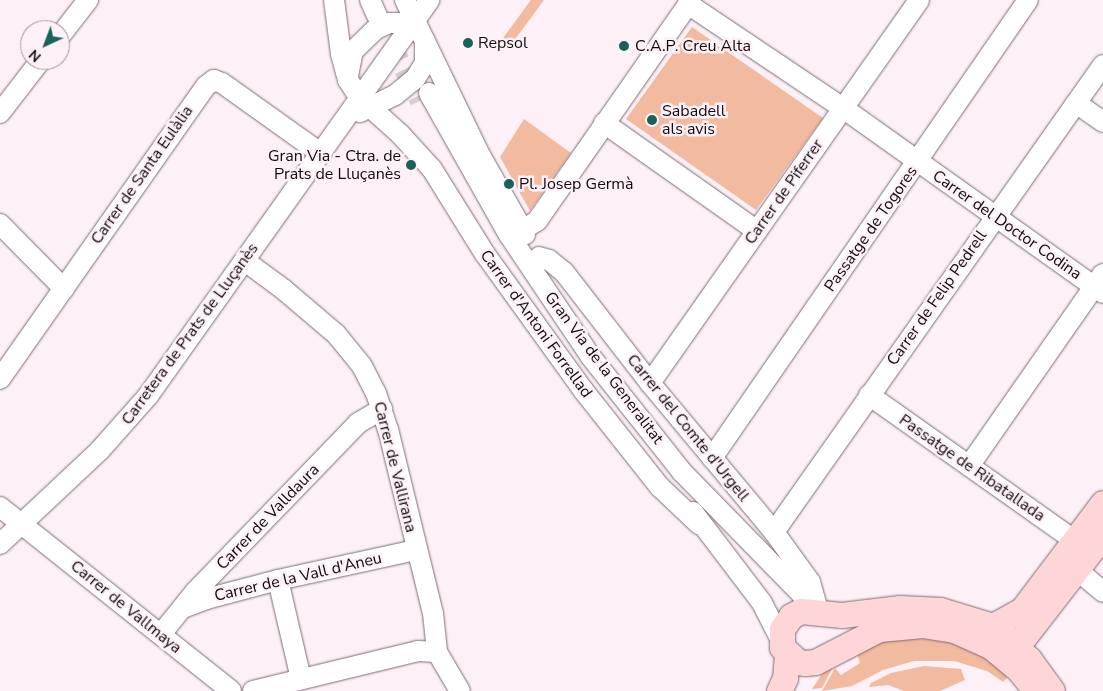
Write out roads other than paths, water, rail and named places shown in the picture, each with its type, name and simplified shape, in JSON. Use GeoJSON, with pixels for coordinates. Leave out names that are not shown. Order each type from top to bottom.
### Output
{"type":"FeatureCollection","features":[{"type":"Feature","properties":{"kind":"main road"},"geometry":{"type":"LineString","coordinates":[[992,636],[1022,610],[1103,503]]}},
{"type":"Feature","properties":{"kind":"main road"},"geometry":{"type":"LineString","coordinates":[[1017,646],[1103,535]]}},
{"type":"Feature","properties":{"kind":"main road"},"geometry":{"type":"LineString","coordinates":[[779,691],[785,678],[784,646],[791,616],[801,611],[842,615],[921,608],[972,618],[992,636],[1036,691]]}},
{"type":"Feature","properties":{"kind":"main road"},"geometry":{"type":"LineString","coordinates":[[796,691],[831,640],[830,628],[819,612]]}},
{"type":"Feature","properties":{"kind":"main road"},"geometry":{"type":"LineString","coordinates":[[784,646],[798,662],[819,660],[863,636],[885,628],[933,626],[992,636],[1017,646],[1052,691]]}},
{"type":"Feature","properties":{"kind":"street"},"geometry":{"type":"LineString","coordinates":[[70,23],[88,0]]}},
{"type":"Feature","properties":{"kind":"street","name":"Carrer d'Antoni Forrellad"},"geometry":{"type":"LineString","coordinates":[[334,0],[338,40],[365,101],[432,169],[491,262],[583,390],[660,487],[699,524]]}},
{"type":"Feature","properties":{"kind":"street","name":"Carrer del Comte d'Urgell"},"geometry":{"type":"LineString","coordinates":[[405,0],[480,157],[522,230],[610,363],[704,486],[718,510]]}},
{"type":"Feature","properties":{"kind":"street","name":"Carretera de Prats de Lluçanès"},"geometry":{"type":"LineString","coordinates":[[0,544],[135,412],[320,154],[338,127],[351,97],[365,101],[415,79],[426,63],[417,27],[428,0]]}},
{"type":"Feature","properties":{"kind":"street","name":"Carretera de Prats de Lluçanès"},"geometry":{"type":"LineString","coordinates":[[338,127],[357,112],[417,27],[433,0]]}},
{"type":"Feature","properties":{"kind":"street","name":"Carrer de Piferrer"},"geometry":{"type":"LineString","coordinates":[[650,383],[918,0]]}},
{"type":"Feature","properties":{"kind":"street","name":"Passatge de Togores"},"geometry":{"type":"LineString","coordinates":[[712,458],[1028,0]]}},
{"type":"Feature","properties":{"kind":"street"},"geometry":{"type":"LineString","coordinates":[[522,230],[537,221],[604,122],[690,2]]}},
{"type":"Feature","properties":{"kind":"street","name":"Carrer del Doctor Codina"},"geometry":{"type":"LineString","coordinates":[[690,2],[994,216],[1100,285]]}},
{"type":"Feature","properties":{"kind":"street","name":"Carretera de Prats de Lluçanès"},"geometry":{"type":"LineString","coordinates":[[365,101],[351,56],[368,35],[389,23],[417,27]]}},
{"type":"Feature","properties":{"kind":"street","name":"Carrer de Felip Pedrell"},"geometry":{"type":"LineString","coordinates":[[774,532],[994,216],[1103,65]]}},
{"type":"Feature","properties":{"kind":"street"},"geometry":{"type":"LineString","coordinates":[[0,113],[33,70]]}},
{"type":"Feature","properties":{"kind":"street","name":"Carrer de Santa Eulàlia"},"geometry":{"type":"LineString","coordinates":[[0,379],[198,95],[214,80],[320,154]]}},
{"type":"Feature","properties":{"kind":"street","name":"Gran Via de la Generalitat"},"geometry":{"type":"LineString","coordinates":[[784,646],[762,603],[699,524],[685,497],[580,361],[517,268],[460,175],[425,97],[509,235],[586,350],[666,452],[718,510],[819,612]]}},
{"type":"Feature","properties":{"kind":"street"},"geometry":{"type":"LineString","coordinates":[[1076,103],[1103,122]]}},
{"type":"Feature","properties":{"kind":"street"},"geometry":{"type":"LineString","coordinates":[[604,122],[757,230]]}},
{"type":"Feature","properties":{"kind":"street"},"geometry":{"type":"LineString","coordinates":[[0,224],[64,289]]}},
{"type":"Feature","properties":{"kind":"street","name":"Carrer del Comte d'Urgell"},"geometry":{"type":"LineString","coordinates":[[539,257],[549,260],[564,272],[650,383],[774,532],[810,582],[819,612]]}},
{"type":"Feature","properties":{"kind":"street","name":"Carrer de Vallirana"},"geometry":{"type":"LineString","coordinates":[[244,261],[283,289],[336,334],[362,366],[382,409],[433,613],[437,652],[460,691]]}},
{"type":"Feature","properties":{"kind":"street"},"geometry":{"type":"LineString","coordinates":[[969,466],[1100,285]]}},
{"type":"Feature","properties":{"kind":"street","name":"Passatge de Ribatallada"},"geometry":{"type":"LineString","coordinates":[[869,395],[1075,541]]}},
{"type":"Feature","properties":{"kind":"street","name":"Carrer de Valldaura"},"geometry":{"type":"LineString","coordinates":[[161,634],[181,609],[358,423],[382,409]]}},
{"type":"Feature","properties":{"kind":"street","name":"Carrer de Vallmaya"},"geometry":{"type":"LineString","coordinates":[[0,507],[231,691]]}},
{"type":"Feature","properties":{"kind":"street","name":"Carrer de la Vall d'Aneu"},"geometry":{"type":"LineString","coordinates":[[181,609],[206,599],[278,580],[416,550]]}},
{"type":"Feature","properties":{"kind":"street"},"geometry":{"type":"LineString","coordinates":[[1077,570],[1103,592]]}},
{"type":"Feature","properties":{"kind":"street"},"geometry":{"type":"LineString","coordinates":[[278,580],[301,679]]}},
{"type":"Feature","properties":{"kind":"street"},"geometry":{"type":"LineString","coordinates":[[253,691],[418,651],[437,652]]}},
{"type":"Feature","properties":{"kind":"tunnel"},"geometry":{"type":"LineString","coordinates":[[377,16],[420,101]]}},
{"type":"Feature","properties":{"kind":"place","name":"Repsol"},"geometry":{"type":"Point","coordinates":[468,43]}},
{"type":"Feature","properties":{"kind":"place","name":"C.A.P. Creu Alta"},"geometry":{"type":"Point","coordinates":[624,46]}},
{"type":"Feature","properties":{"kind":"place","name":"Sabadell als avis"},"geometry":{"type":"Point","coordinates":[652,120]}},
{"type":"Feature","properties":{"kind":"place","name":"Gran Via - Ctra. de Prats de Lluçanès"},"geometry":{"type":"Point","coordinates":[411,165]}},
{"type":"Feature","properties":{"kind":"place","name":"Pl. Josep Germà"},"geometry":{"type":"Point","coordinates":[509,184]}}]}
